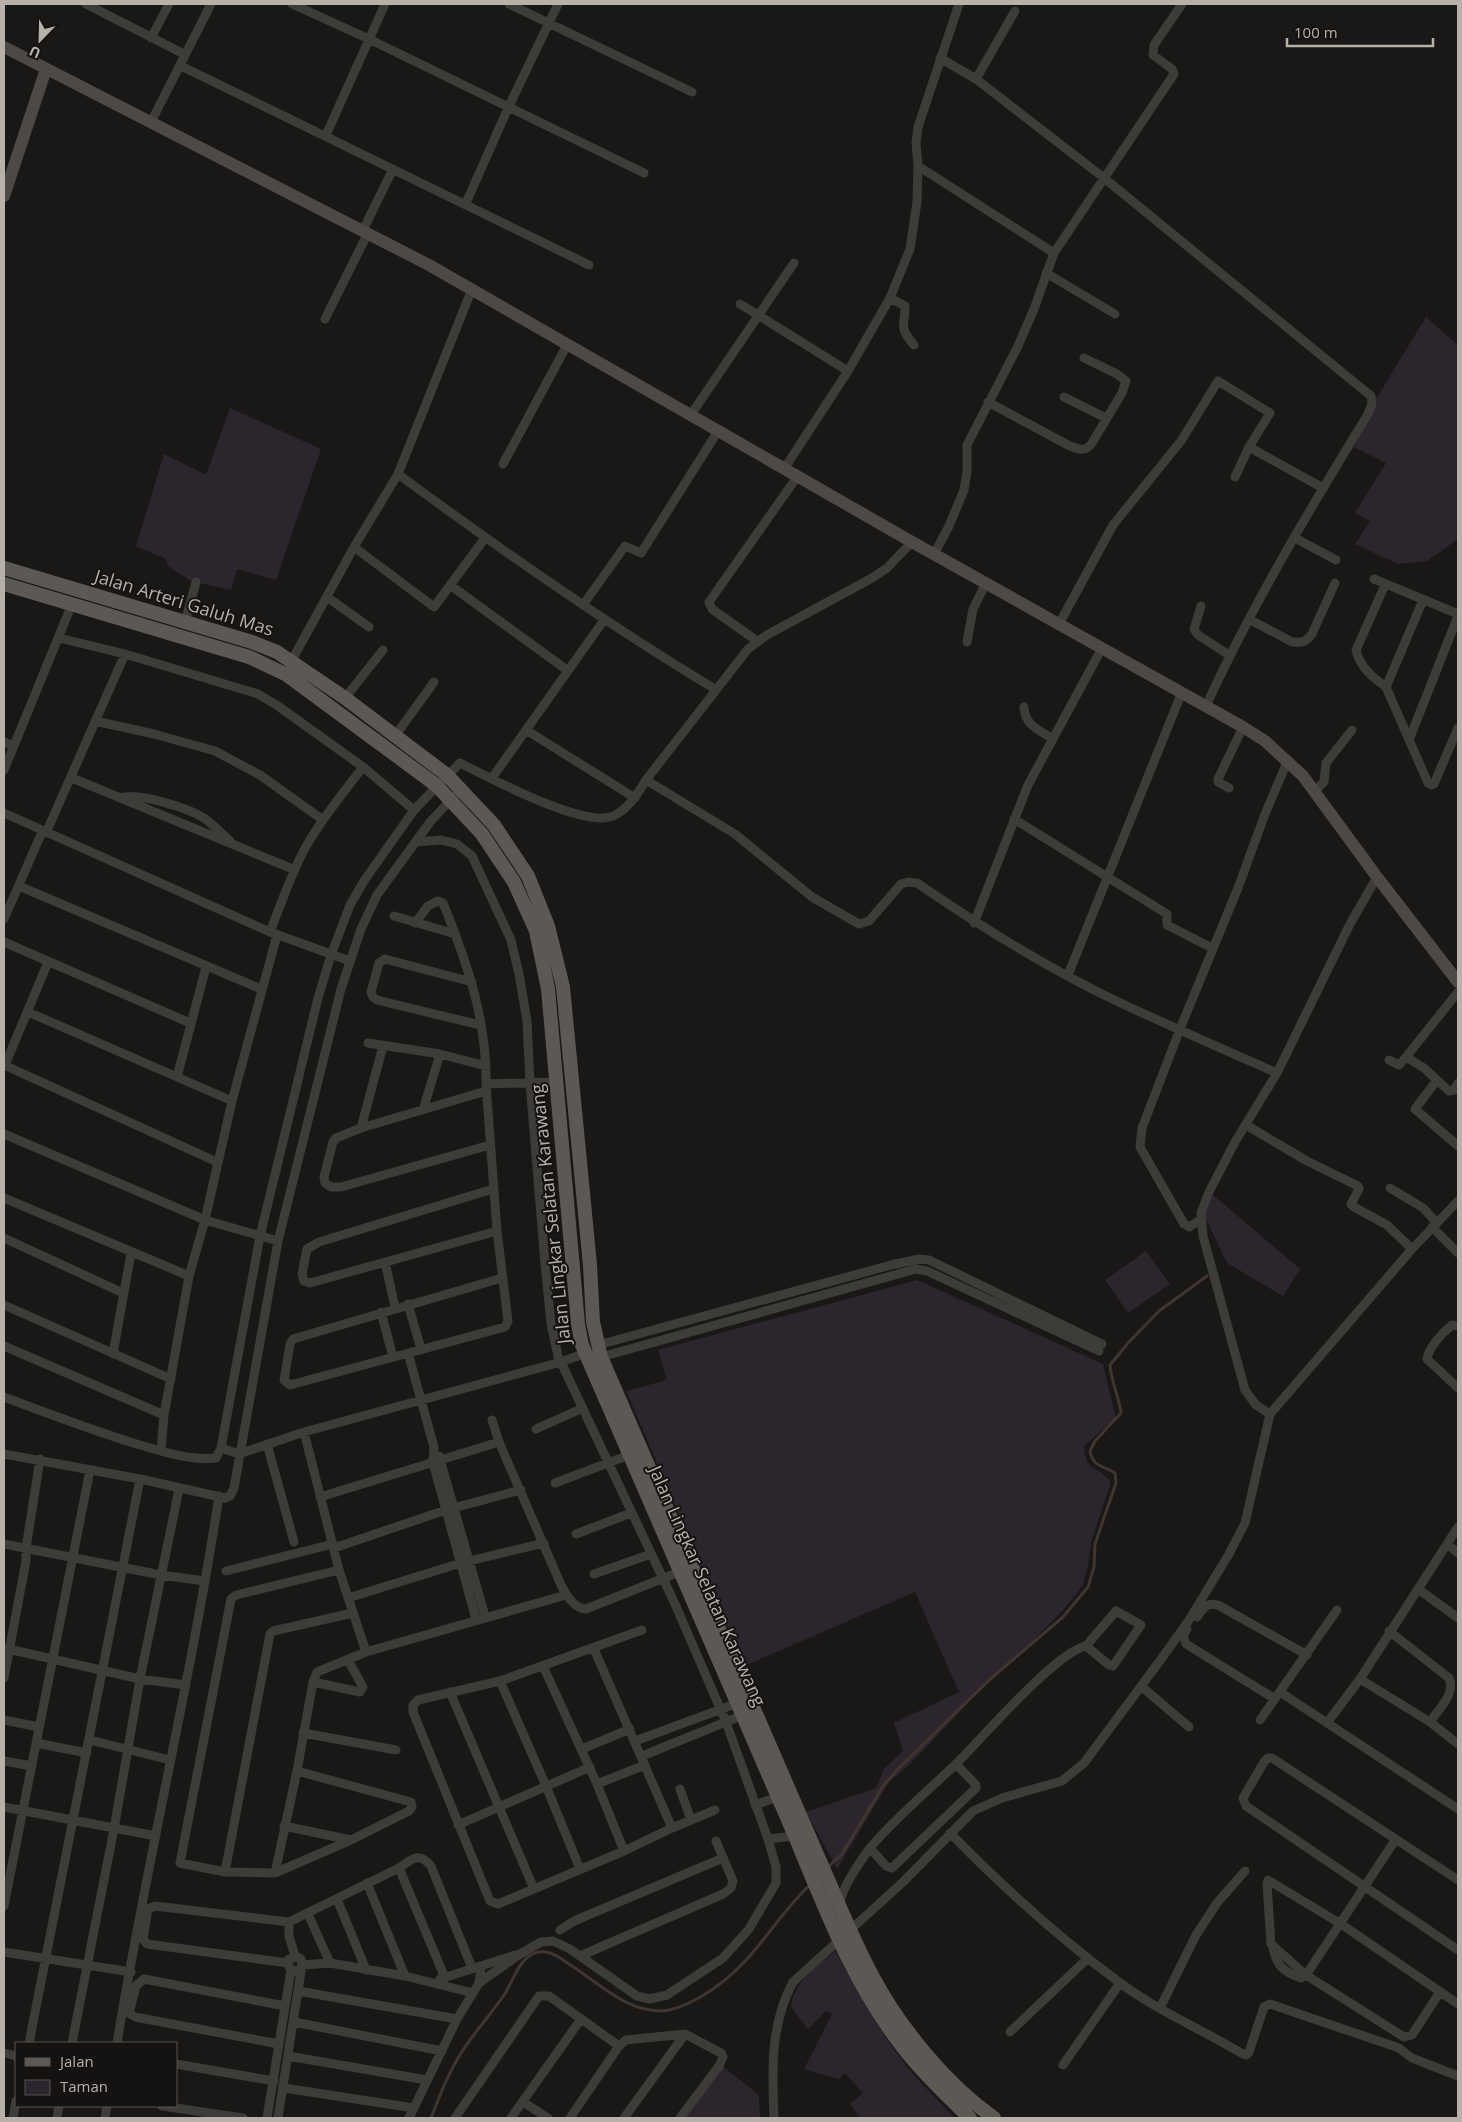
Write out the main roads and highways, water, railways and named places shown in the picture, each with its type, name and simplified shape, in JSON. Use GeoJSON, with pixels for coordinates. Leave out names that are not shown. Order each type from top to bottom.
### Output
{"type":"FeatureCollection","features":[{"type":"Feature","properties":{"kind":"main road","name":"Jalan Arteri Galuh Mas"},"geometry":{"type":"LineString","coordinates":[[4,568],[252,642],[292,660],[447,775],[461,789]]}},
{"type":"Feature","properties":{"kind":"main road","name":"Jalan Lingkar Selatan Karawang"},"geometry":{"type":"LineString","coordinates":[[4,584],[250,657],[287,675],[436,785],[482,834],[514,882],[536,930],[548,989],[560,1137],[578,1324],[582,1345],[795,1836],[831,1885],[850,1930],[879,1987],[920,2047],[952,2080],[994,2118]]}},
{"type":"Feature","properties":{"kind":"main road","name":"Jalan Lingkar Selatan Karawang"},"geometry":{"type":"LineString","coordinates":[[461,789],[494,824],[528,876],[548,926],[563,987],[594,1322],[600,1351],[810,1856],[820,1900],[861,1983],[908,2054],[940,2090],[970,2118]]}},
{"type":"Feature","properties":{"kind":"main road"},"geometry":{"type":"LineString","coordinates":[[560,1137],[576,1136]]}},
{"type":"Feature","properties":{"kind":"waterway"},"geometry":{"type":"LineString","coordinates":[[828,1867],[842,1854],[883,1786],[897,1770],[988,1681],[1063,1617],[1088,1587],[1094,1567],[1095,1544],[1116,1483],[1115,1473],[1096,1463],[1090,1451],[1095,1441],[1121,1413],[1110,1365],[1159,1311],[1207,1276]]}},
{"type":"Feature","properties":{"kind":"waterway"},"geometry":{"type":"LineString","coordinates":[[431,2118],[445,2083],[458,2058],[496,2007],[520,1965],[531,1955],[538,1952],[555,1955],[603,1988],[628,2003],[641,2008],[655,2011],[674,2009],[707,1993],[724,1981],[751,1954],[785,1912],[811,1884]]}}]}
